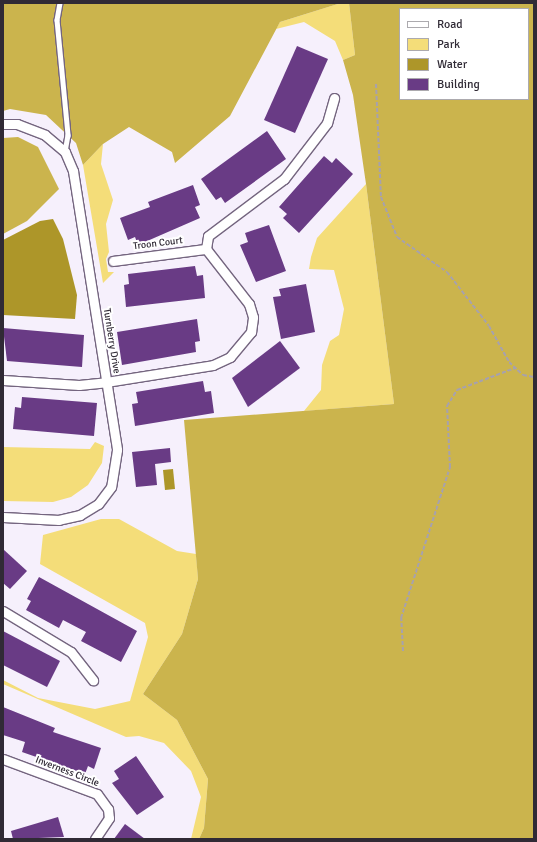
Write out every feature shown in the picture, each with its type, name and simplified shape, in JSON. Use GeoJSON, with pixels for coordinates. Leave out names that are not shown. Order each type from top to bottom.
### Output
{"type":"FeatureCollection","features":[{"type":"Feature","properties":{"kind":"street"},"geometry":{"type":"LineString","coordinates":[[3,380],[69,384],[106,382],[213,365],[230,357],[244,345],[251,332],[254,317],[249,304],[206,249],[214,229],[284,179],[327,123],[334,98]]}},
{"type":"Feature","properties":{"kind":"street"},"geometry":{"type":"LineString","coordinates":[[3,124],[32,129],[65,152]]}},
{"type":"Feature","properties":{"kind":"street","name":"Turnberry Drive"},"geometry":{"type":"LineString","coordinates":[[3,517],[59,520],[80,515],[98,504],[110,487],[116,467],[106,382],[73,171],[65,152]]}},
{"type":"Feature","properties":{"kind":"street","name":"Troon Court"},"geometry":{"type":"LineString","coordinates":[[113,261],[206,249]]}},
{"type":"Feature","properties":{"kind":"street"},"geometry":{"type":"LineString","coordinates":[[3,611],[71,652],[93,680]]}},
{"type":"Feature","properties":{"kind":"street","name":"Inverness Circle"},"geometry":{"type":"LineString","coordinates":[[3,759],[97,794],[108,809],[109,818],[95,839]]}},
{"type":"Feature","properties":{"kind":"lane"},"geometry":{"type":"LineString","coordinates":[[60,3],[57,20],[68,135],[65,152]]}},
{"type":"Feature","properties":{"kind":"path"},"geometry":{"type":"LineString","coordinates":[[376,84],[381,197],[397,237],[447,272],[515,368],[523,375],[534,377]]}},
{"type":"Feature","properties":{"kind":"path"},"geometry":{"type":"LineString","coordinates":[[403,651],[401,618],[450,467],[447,406],[456,390],[515,368]]}},
{"type":"Feature","properties":{"kind":"green space"},"geometry":{"type":"Polygon","coordinates":[[[341,3],[349,3],[355,55],[343,60],[335,41],[304,22],[276,29],[280,22],[341,3]]]}},
{"type":"Feature","properties":{"kind":"green space"},"geometry":{"type":"Polygon","coordinates":[[[103,144],[101,164],[113,200],[106,224],[109,252],[106,259],[108,272],[114,272],[103,283],[83,165],[103,144]]]}},
{"type":"Feature","properties":{"kind":"green space"},"geometry":{"type":"Polygon","coordinates":[[[366,184],[394,404],[304,411],[321,390],[322,365],[330,341],[339,335],[344,309],[334,270],[309,269],[311,257],[317,238],[366,184]]]}},
{"type":"Feature","properties":{"kind":"green space"},"geometry":{"type":"Polygon","coordinates":[[[95,442],[104,446],[102,463],[88,485],[71,497],[53,502],[3,501],[3,447],[90,449],[95,442]]]}},
{"type":"Feature","properties":{"kind":"green space"},"geometry":{"type":"Polygon","coordinates":[[[101,519],[119,519],[177,551],[196,554],[198,579],[182,634],[143,694],[177,720],[208,779],[204,828],[199,839],[191,839],[201,797],[191,771],[164,743],[139,736],[126,737],[3,684],[3,680],[38,698],[95,709],[130,701],[148,637],[145,623],[40,564],[43,535],[101,519]]]}},
{"type":"Feature","properties":{"kind":"shaded area"},"geometry":{"type":"Polygon","coordinates":[[[3,3],[341,3],[280,22],[230,116],[175,163],[172,152],[129,127],[103,144],[83,165],[76,143],[46,115],[10,109],[3,111],[3,3]]]}},
{"type":"Feature","properties":{"kind":"shaded area"},"geometry":{"type":"Polygon","coordinates":[[[349,3],[534,3],[534,839],[199,839],[204,828],[208,779],[177,720],[143,694],[182,634],[198,579],[184,420],[394,404],[353,95],[343,60],[355,55],[349,3]]]}},
{"type":"Feature","properties":{"kind":"shaded area"},"geometry":{"type":"Polygon","coordinates":[[[18,137],[38,147],[59,189],[27,221],[3,234],[3,138],[18,137]]]}},
{"type":"Feature","properties":{"kind":"water"},"geometry":{"type":"Polygon","coordinates":[[[53,219],[63,239],[77,295],[75,319],[3,315],[3,240],[40,221],[53,219]]]}},
{"type":"Feature","properties":{"kind":"water"},"geometry":{"type":"Polygon","coordinates":[[[173,469],[175,489],[165,490],[163,470],[173,469]]]}},
{"type":"Feature","properties":{"kind":"building"},"geometry":{"type":"Polygon","coordinates":[[[297,46],[328,59],[295,133],[264,120],[297,46]]]}},
{"type":"Feature","properties":{"kind":"building"},"geometry":{"type":"Polygon","coordinates":[[[267,131],[286,159],[225,203],[221,197],[216,200],[201,179],[267,131]]]}},
{"type":"Feature","properties":{"kind":"building"},"geometry":{"type":"Polygon","coordinates":[[[324,156],[332,163],[336,158],[353,174],[299,233],[283,218],[287,214],[279,207],[324,156]]]}},
{"type":"Feature","properties":{"kind":"building"},"geometry":{"type":"Polygon","coordinates":[[[193,185],[200,205],[195,207],[200,218],[138,245],[135,237],[128,240],[120,218],[150,207],[148,202],[193,185]]]}},
{"type":"Feature","properties":{"kind":"building"},"geometry":{"type":"Polygon","coordinates":[[[269,225],[286,271],[256,282],[240,245],[248,242],[245,233],[269,225]]]}},
{"type":"Feature","properties":{"kind":"building"},"geometry":{"type":"Polygon","coordinates":[[[195,266],[197,276],[203,275],[205,298],[126,307],[124,285],[129,284],[128,274],[195,266]]]}},
{"type":"Feature","properties":{"kind":"building"},"geometry":{"type":"Polygon","coordinates":[[[306,284],[315,332],[281,339],[273,297],[281,296],[279,289],[306,284]]]}},
{"type":"Feature","properties":{"kind":"building"},"geometry":{"type":"Polygon","coordinates":[[[197,319],[200,341],[195,342],[196,352],[122,365],[117,332],[197,319]]]}},
{"type":"Feature","properties":{"kind":"building"},"geometry":{"type":"Polygon","coordinates":[[[3,328],[84,335],[82,367],[7,361],[3,328]]]}},
{"type":"Feature","properties":{"kind":"building"},"geometry":{"type":"Polygon","coordinates":[[[280,341],[300,368],[248,407],[232,378],[280,341]]]}},
{"type":"Feature","properties":{"kind":"building"},"geometry":{"type":"Polygon","coordinates":[[[203,381],[205,392],[211,391],[214,413],[135,426],[132,404],[138,403],[136,392],[203,381]]]}},
{"type":"Feature","properties":{"kind":"building"},"geometry":{"type":"Polygon","coordinates":[[[22,397],[97,403],[94,436],[13,429],[15,407],[21,408],[22,397]]]}},
{"type":"Feature","properties":{"kind":"building"},"geometry":{"type":"Polygon","coordinates":[[[170,448],[171,462],[155,464],[157,485],[136,487],[132,452],[170,448]]]}},
{"type":"Feature","properties":{"kind":"building"},"geometry":{"type":"Polygon","coordinates":[[[3,549],[27,571],[10,589],[3,583],[3,549]]]}},
{"type":"Feature","properties":{"kind":"building"},"geometry":{"type":"Polygon","coordinates":[[[39,577],[137,631],[121,662],[81,641],[86,632],[63,620],[59,628],[26,610],[31,601],[27,599],[39,577]]]}},
{"type":"Feature","properties":{"kind":"building"},"geometry":{"type":"Polygon","coordinates":[[[3,631],[60,661],[47,687],[3,665],[3,631]]]}},
{"type":"Feature","properties":{"kind":"building"},"geometry":{"type":"Polygon","coordinates":[[[3,707],[55,728],[53,732],[101,748],[94,769],[88,766],[85,774],[22,752],[25,742],[3,735],[3,707]]]}},
{"type":"Feature","properties":{"kind":"building"},"geometry":{"type":"Polygon","coordinates":[[[136,756],[164,797],[137,815],[112,783],[119,779],[114,771],[136,756]]]}},
{"type":"Feature","properties":{"kind":"building"},"geometry":{"type":"Polygon","coordinates":[[[58,817],[64,837],[13,839],[11,831],[58,817]]]}},
{"type":"Feature","properties":{"kind":"building"},"geometry":{"type":"Polygon","coordinates":[[[125,824],[145,839],[114,839],[125,824]]]}}]}
